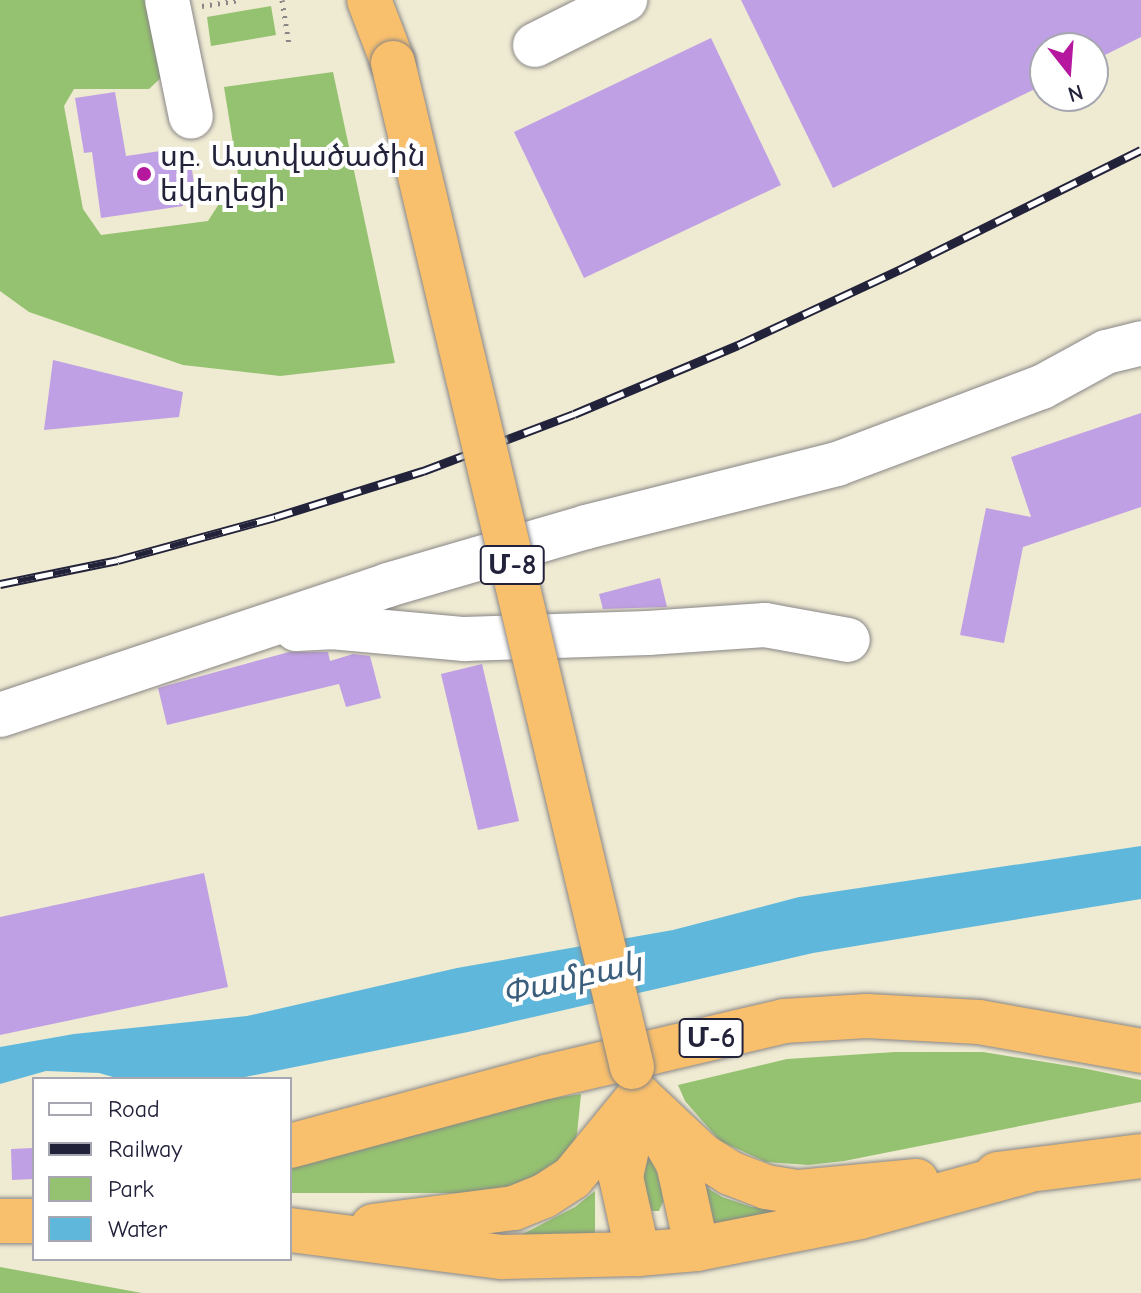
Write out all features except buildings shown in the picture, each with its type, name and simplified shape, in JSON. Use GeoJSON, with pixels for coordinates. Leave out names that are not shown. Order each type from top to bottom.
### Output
{"type":"FeatureCollection","features":[{"type":"Feature","properties":{"kind":"highway","name":"Մ-8"},"geometry":{"type":"LineString","coordinates":[[369,0],[393,63],[636,1081],[678,1163],[697,1249]]}},
{"type":"Feature","properties":{"kind":"highway","name":"Մ-8"},"geometry":{"type":"LineString","coordinates":[[391,0],[393,63]]}},
{"type":"Feature","properties":{"kind":"highway","name":"Մ-6"},"geometry":{"type":"LineString","coordinates":[[292,1145],[546,1077],[784,1021],[867,1016],[979,1022],[1141,1051]]}},
{"type":"Feature","properties":{"kind":"highway","name":"Մ-8"},"geometry":{"type":"LineString","coordinates":[[636,1081],[621,1177],[638,1254]]}},
{"type":"Feature","properties":{"kind":"highway"},"geometry":{"type":"LineString","coordinates":[[309,1231],[514,1208],[530,1203],[572,1178],[636,1081],[703,1156],[730,1173],[766,1187],[799,1192],[1025,1172],[1141,1156]]}},
{"type":"Feature","properties":{"kind":"highway"},"geometry":{"type":"LineString","coordinates":[[309,1231],[453,1253],[502,1257],[638,1254],[697,1249],[860,1217],[1025,1172]]}},
{"type":"Feature","properties":{"kind":"highway"},"geometry":{"type":"LineString","coordinates":[[0,1221],[32,1221]]}},
{"type":"Feature","properties":{"kind":"street"},"geometry":{"type":"LineString","coordinates":[[167,0],[191,117]]}},
{"type":"Feature","properties":{"kind":"street"},"geometry":{"type":"LineString","coordinates":[[535,45],[625,0]]}},
{"type":"Feature","properties":{"kind":"street"},"geometry":{"type":"LineString","coordinates":[[0,715],[388,585],[586,527],[837,464],[1042,387],[1106,352],[1141,343]]}},
{"type":"Feature","properties":{"kind":"street"},"geometry":{"type":"LineString","coordinates":[[254,631],[331,627],[464,639],[648,633],[765,625],[848,640]]}},
{"type":"Feature","properties":{"kind":"path"},"geometry":{"type":"LineString","coordinates":[[282,0],[289,44]]}},
{"type":"Feature","properties":{"kind":"green space"},"geometry":{"type":"Polygon","coordinates":[[[0,0],[149,0],[164,75],[149,89],[74,89],[64,106],[83,209],[101,235],[208,221],[238,174],[224,87],[333,72],[395,363],[280,376],[183,365],[29,312],[0,291],[0,0]]]}},
{"type":"Feature","properties":{"kind":"green space"},"geometry":{"type":"Polygon","coordinates":[[[271,6],[276,35],[211,46],[207,17],[271,6]]]}},
{"type":"Feature","properties":{"kind":"green space"},"geometry":{"type":"Polygon","coordinates":[[[895,1052],[983,1052],[1082,1068],[1141,1080],[1141,1102],[844,1161],[808,1165],[766,1162],[720,1141],[685,1101],[678,1085],[787,1059],[895,1052]]]}},
{"type":"Feature","properties":{"kind":"green space"},"geometry":{"type":"Polygon","coordinates":[[[581,1094],[577,1134],[566,1164],[529,1187],[462,1193],[292,1193],[292,1164],[464,1112],[581,1094]]]}},
{"type":"Feature","properties":{"kind":"green space"},"geometry":{"type":"Polygon","coordinates":[[[642,1126],[662,1189],[663,1202],[659,1211],[652,1211],[644,1193],[642,1126]]]}},
{"type":"Feature","properties":{"kind":"green space"},"geometry":{"type":"Polygon","coordinates":[[[696,1181],[722,1197],[752,1207],[785,1209],[709,1230],[696,1181]]]}},
{"type":"Feature","properties":{"kind":"green space"},"geometry":{"type":"Polygon","coordinates":[[[595,1191],[595,1231],[592,1237],[515,1238],[575,1207],[595,1191]]]}},
{"type":"Feature","properties":{"kind":"green space"},"geometry":{"type":"Polygon","coordinates":[[[0,1267],[142,1293],[0,1293],[0,1267]]]}},
{"type":"Feature","properties":{"kind":"water","name":"Փամբակ"},"geometry":{"type":"Polygon","coordinates":[[[1141,846],[1141,899],[813,953],[468,1032],[245,1077],[113,1077],[99,1073],[46,1071],[0,1084],[0,1047],[74,1034],[247,1016],[457,968],[673,930],[799,897],[1141,846]]]}},
{"type":"Feature","properties":{"kind":"railway"},"geometry":{"type":"LineString","coordinates":[[0,584],[118,560],[275,517],[423,471],[574,414],[738,345],[899,270],[1141,150]]}},
{"type":"Feature","properties":{"kind":"place","name":"սբ. Աստվածածին եկեղեցի"},"geometry":{"type":"Point","coordinates":[144,174]}}]}
